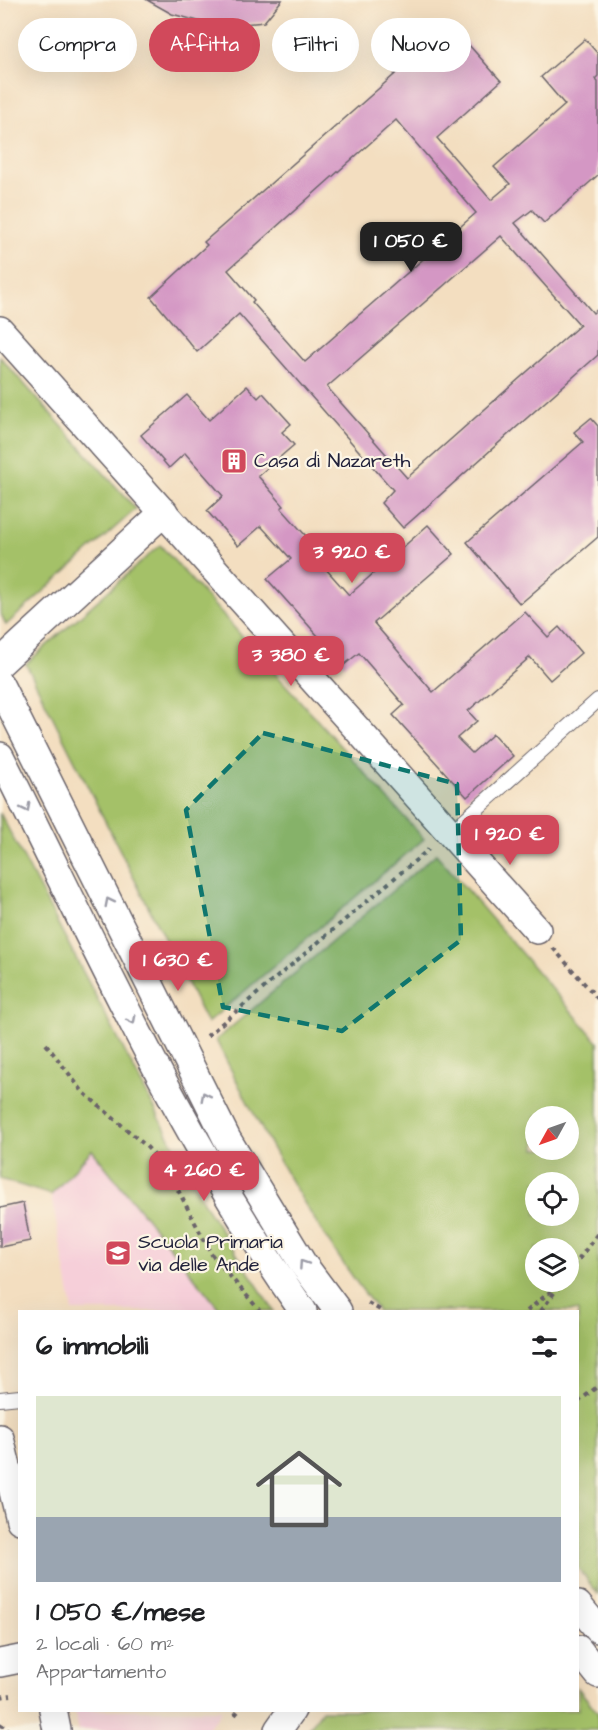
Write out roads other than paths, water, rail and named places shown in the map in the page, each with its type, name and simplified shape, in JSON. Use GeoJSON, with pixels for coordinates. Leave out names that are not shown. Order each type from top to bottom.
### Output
{"type":"FeatureCollection","features":[{"type":"Feature","properties":{"kind":"street"},"geometry":{"type":"LineString","coordinates":[[0,330],[164,512],[441,840],[537,930]]}},
{"type":"Feature","properties":{"kind":"street"},"geometry":{"type":"LineString","coordinates":[[0,663],[164,512]]}},
{"type":"Feature","properties":{"kind":"street"},"geometry":{"type":"LineString","coordinates":[[0,685],[226,1139],[303,1264],[337,1310]]}},
{"type":"Feature","properties":{"kind":"street"},"geometry":{"type":"LineString","coordinates":[[0,756],[210,1168],[260,1251],[302,1310]]}},
{"type":"Feature","properties":{"kind":"street"},"geometry":{"type":"LineString","coordinates":[[0,1438],[14,1472],[18,1504]]}},
{"type":"Feature","properties":{"kind":"street"},"geometry":{"type":"LineString","coordinates":[[579,1606],[598,1629]]}},
{"type":"Feature","properties":{"kind":"street"},"geometry":{"type":"LineString","coordinates":[[579,1650],[598,1674]]}},
{"type":"Feature","properties":{"kind":"street"},"geometry":{"type":"LineString","coordinates":[[0,1663],[18,1659]]}},
{"type":"Feature","properties":{"kind":"street"},"geometry":{"type":"LineString","coordinates":[[53,1712],[57,1730]]}},
{"type":"Feature","properties":{"kind":"street"},"geometry":{"type":"LineString","coordinates":[[278,1730],[291,1712]]}},
{"type":"Feature","properties":{"kind":"lane"},"geometry":{"type":"LineString","coordinates":[[441,840],[598,700]]}},
{"type":"Feature","properties":{"kind":"lane"},"geometry":{"type":"LineString","coordinates":[[0,1400],[18,1397]]}},
{"type":"Feature","properties":{"kind":"place","name":"Casa di Nazareth"},"geometry":{"type":"Point","coordinates":[234,461]}},
{"type":"Feature","properties":{"kind":"place","name":"Scuola Primaria via delle Ande"},"geometry":{"type":"Point","coordinates":[118,1253]}}]}
